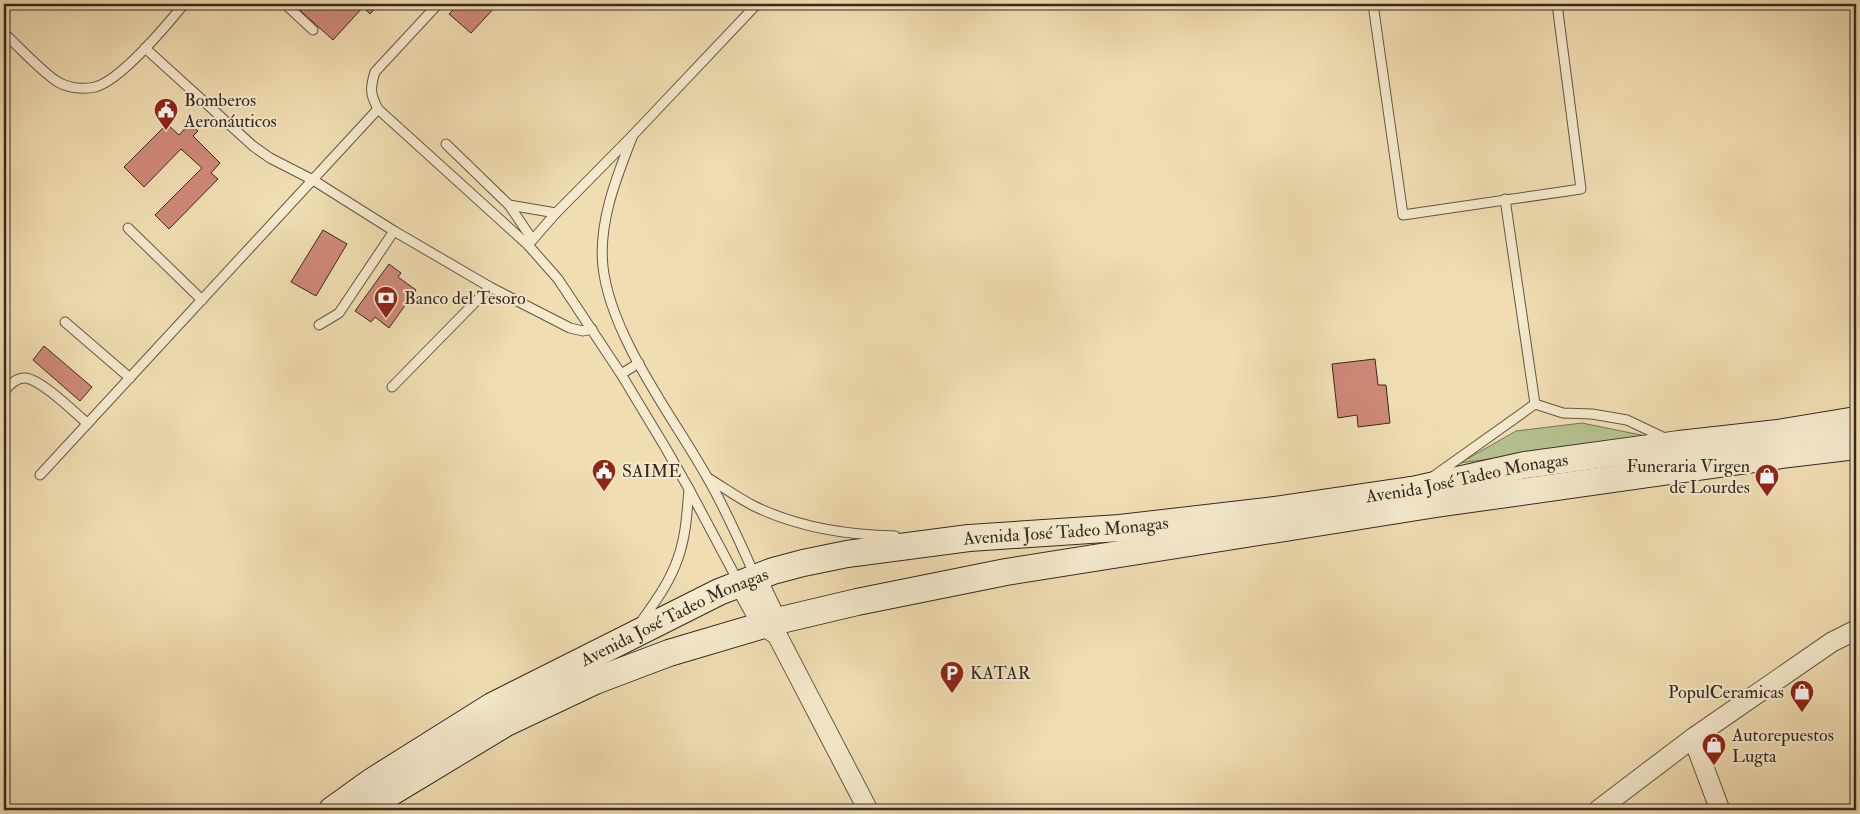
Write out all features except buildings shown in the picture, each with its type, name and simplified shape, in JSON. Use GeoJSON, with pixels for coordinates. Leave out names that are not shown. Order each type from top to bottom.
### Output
{"type":"FeatureCollection","features":[{"type":"Feature","properties":{"kind":"main road","name":"Avenida José Tadeo Monagas"},"geometry":{"type":"LineString","coordinates":[[332,810],[371,782],[492,706],[632,635],[747,580],[803,563],[847,554],[969,538],[1120,528],[1274,510],[1417,488],[1525,465],[1679,444],[1778,433],[1856,420]]}},
{"type":"Feature","properties":{"kind":"main road","name":"Avenida José Tadeo Monagas"},"geometry":{"type":"LineString","coordinates":[[367,810],[387,795],[506,723],[596,681],[670,653],[772,627],[857,602],[1006,572],[1436,504],[1856,446]]}},
{"type":"Feature","properties":{"kind":"street"},"geometry":{"type":"LineString","coordinates":[[747,580],[868,810]]}},
{"type":"Feature","properties":{"kind":"street"},"geometry":{"type":"LineString","coordinates":[[1598,810],[1693,738],[1832,642],[1856,630]]}},
{"type":"Feature","properties":{"kind":"street"},"geometry":{"type":"LineString","coordinates":[[1693,738],[1720,810]]}},
{"type":"Feature","properties":{"kind":"lane"},"geometry":{"type":"LineString","coordinates":[[4,33],[55,80],[74,88],[96,87],[113,78],[145,48],[184,4]]}},
{"type":"Feature","properties":{"kind":"lane"},"geometry":{"type":"LineString","coordinates":[[285,4],[313,30]]}},
{"type":"Feature","properties":{"kind":"lane"},"geometry":{"type":"LineString","coordinates":[[438,4],[375,72],[371,85],[372,98],[378,109],[530,242]]}},
{"type":"Feature","properties":{"kind":"lane"},"geometry":{"type":"LineString","coordinates":[[530,242],[556,212],[633,135],[757,4]]}},
{"type":"Feature","properties":{"kind":"lane"},"geometry":{"type":"LineString","coordinates":[[1373,4],[1403,215],[1581,189],[1556,4]]}},
{"type":"Feature","properties":{"kind":"lane"},"geometry":{"type":"LineString","coordinates":[[145,48],[253,146],[270,158],[313,180],[394,231],[490,287],[570,328],[583,331],[592,329]]}},
{"type":"Feature","properties":{"kind":"lane"},"geometry":{"type":"LineString","coordinates":[[40,475],[378,109]]}},
{"type":"Feature","properties":{"kind":"lane"},"geometry":{"type":"LineString","coordinates":[[633,135],[608,207],[604,232],[603,266],[610,302],[639,363],[708,478],[747,580]]}},
{"type":"Feature","properties":{"kind":"lane"},"geometry":{"type":"LineString","coordinates":[[446,144],[509,205],[530,242],[558,279],[621,374],[689,489],[747,580]]}},
{"type":"Feature","properties":{"kind":"lane"},"geometry":{"type":"LineString","coordinates":[[1504,199],[1535,404]]}},
{"type":"Feature","properties":{"kind":"lane"},"geometry":{"type":"LineString","coordinates":[[509,205],[556,212]]}},
{"type":"Feature","properties":{"kind":"lane"},"geometry":{"type":"LineString","coordinates":[[128,228],[202,300]]}},
{"type":"Feature","properties":{"kind":"lane"},"geometry":{"type":"LineString","coordinates":[[319,325],[339,313],[394,231]]}},
{"type":"Feature","properties":{"kind":"lane"},"geometry":{"type":"LineString","coordinates":[[392,387],[490,287]]}},
{"type":"Feature","properties":{"kind":"lane"},"geometry":{"type":"LineString","coordinates":[[65,322],[130,378]]}},
{"type":"Feature","properties":{"kind":"lane"},"geometry":{"type":"LineString","coordinates":[[621,374],[639,363]]}},
{"type":"Feature","properties":{"kind":"lane"},"geometry":{"type":"LineString","coordinates":[[4,392],[11,383],[25,378],[38,382],[87,424]]}},
{"type":"Feature","properties":{"kind":"lane"},"geometry":{"type":"LineString","coordinates":[[1535,404],[1563,413],[1592,414],[1627,420],[1679,444]]}},
{"type":"Feature","properties":{"kind":"lane"},"geometry":{"type":"LineString","coordinates":[[1417,488],[1535,404]]}},
{"type":"Feature","properties":{"kind":"lane"},"geometry":{"type":"LineString","coordinates":[[708,478],[754,506],[803,525],[870,536],[969,538]]}},
{"type":"Feature","properties":{"kind":"lane"},"geometry":{"type":"LineString","coordinates":[[632,635],[665,587],[678,559],[685,530],[689,489]]}},
{"type":"Feature","properties":{"kind":"green space"},"geometry":{"type":"Polygon","coordinates":[[[1582,423],[1651,437],[1460,463],[1516,431],[1582,423]]]}},
{"type":"Feature","properties":{"kind":"place","name":"Bomberos Aeronáuticos"},"geometry":{"type":"Point","coordinates":[166,131]}},
{"type":"Feature","properties":{"kind":"place","name":"Banco del Tesoro"},"geometry":{"type":"Point","coordinates":[386,319]}},
{"type":"Feature","properties":{"kind":"place","name":"SAIME"},"geometry":{"type":"Point","coordinates":[604,492]}},
{"type":"Feature","properties":{"kind":"place","name":"Funeraria Virgen de Lourdes"},"geometry":{"type":"Point","coordinates":[1767,497]}},
{"type":"Feature","properties":{"kind":"place","name":"KATAR"},"geometry":{"type":"Point","coordinates":[952,694]}},
{"type":"Feature","properties":{"kind":"place","name":"PopulCeramicas"},"geometry":{"type":"Point","coordinates":[1802,713]}},
{"type":"Feature","properties":{"kind":"place","name":"Autorepuestos Lugta"},"geometry":{"type":"Point","coordinates":[1714,766]}}]}
